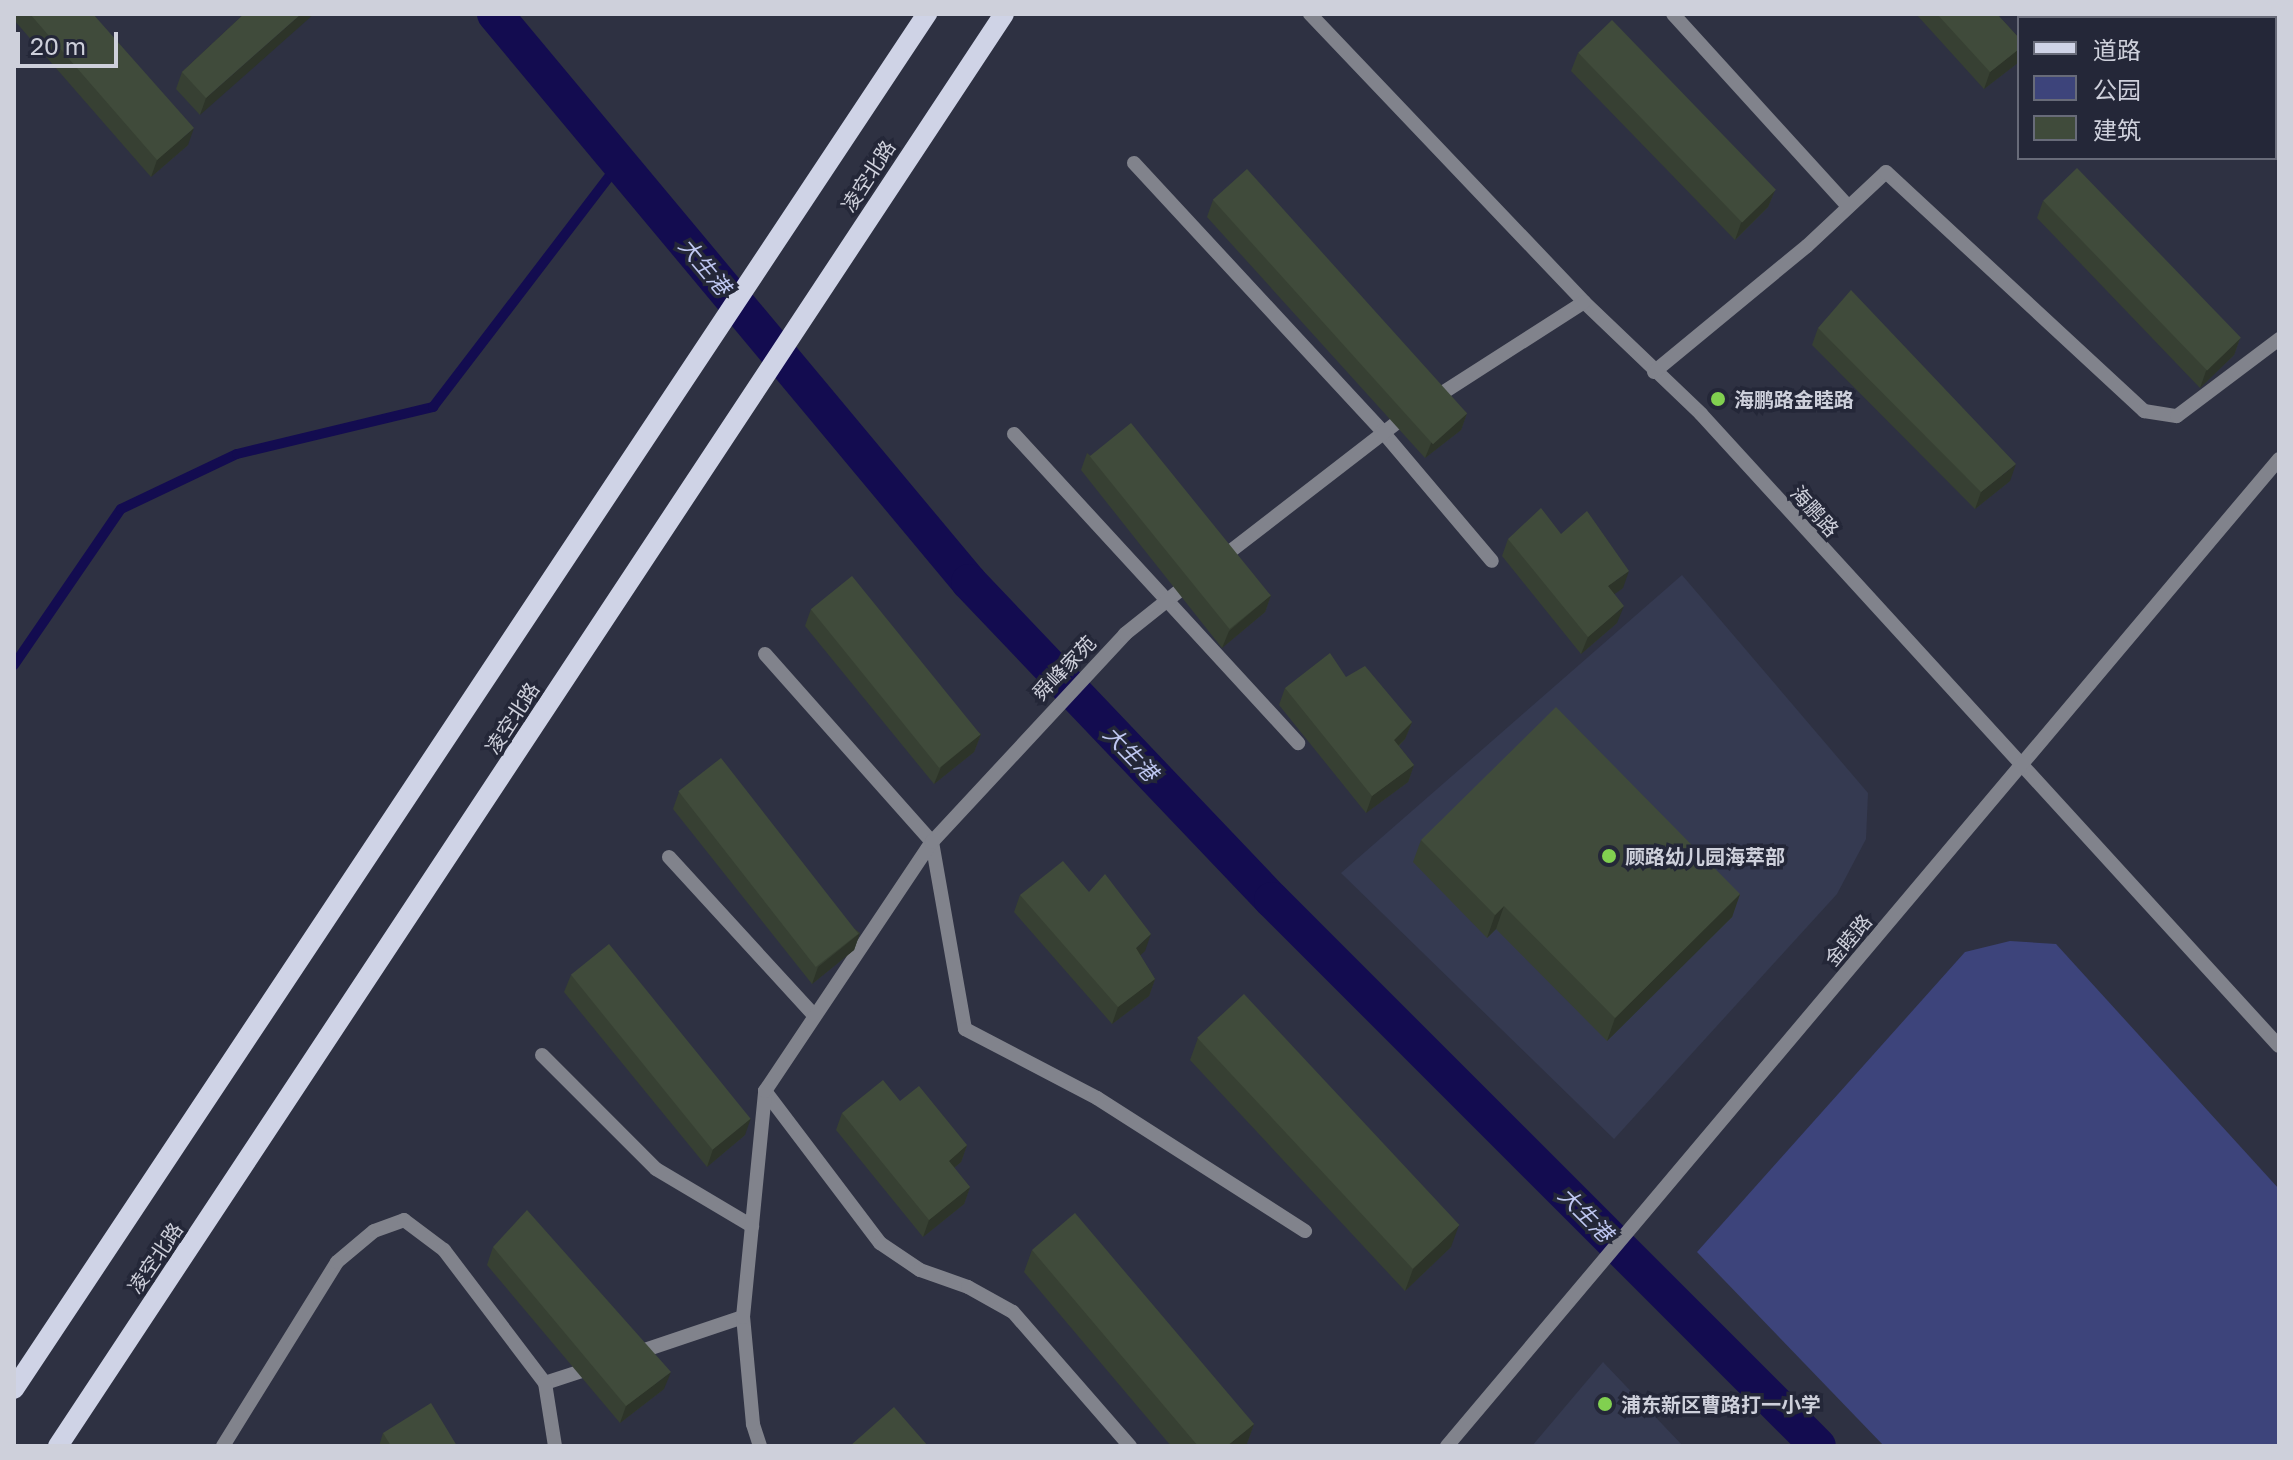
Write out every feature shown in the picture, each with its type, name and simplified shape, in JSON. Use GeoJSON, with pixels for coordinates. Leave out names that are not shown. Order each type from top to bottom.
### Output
{"type":"FeatureCollection","features":[{"type":"Feature","properties":{"kind":"main road","name":"凌空北路"},"geometry":{"type":"LineString","coordinates":[[14,1389],[927,14]]}},
{"type":"Feature","properties":{"kind":"main road","name":"凌空北路"},"geometry":{"type":"LineString","coordinates":[[58,1446],[1004,14]]}},
{"type":"Feature","properties":{"kind":"street","name":"海鹏路"},"geometry":{"type":"LineString","coordinates":[[1310,14],[1584,302],[1701,414],[2019,768],[2279,1046]]}},
{"type":"Feature","properties":{"kind":"street"},"geometry":{"type":"LineString","coordinates":[[1673,14],[1848,206]]}},
{"type":"Feature","properties":{"kind":"street"},"geometry":{"type":"LineString","coordinates":[[1134,163],[1382,431],[1492,561]]}},
{"type":"Feature","properties":{"kind":"street"},"geometry":{"type":"LineString","coordinates":[[1654,372],[1886,172],[2144,411],[2177,416],[2279,339]]}},
{"type":"Feature","properties":{"kind":"street","name":"舜峰家苑"},"geometry":{"type":"LineString","coordinates":[[765,1091],[932,842],[1125,634],[1382,431],[1584,302]]}},
{"type":"Feature","properties":{"kind":"street"},"geometry":{"type":"LineString","coordinates":[[1014,434],[1169,599],[1298,743]]}},
{"type":"Feature","properties":{"kind":"street","name":"金睦路"},"geometry":{"type":"LineString","coordinates":[[1447,1446],[2279,459]]}},
{"type":"Feature","properties":{"kind":"street"},"geometry":{"type":"LineString","coordinates":[[765,654],[932,842],[965,1029],[1097,1098],[1305,1231]]}},
{"type":"Feature","properties":{"kind":"street"},"geometry":{"type":"LineString","coordinates":[[669,857],[814,1015]]}},
{"type":"Feature","properties":{"kind":"street"},"geometry":{"type":"LineString","coordinates":[[542,1055],[656,1169],[752,1226]]}},
{"type":"Feature","properties":{"kind":"street"},"geometry":{"type":"LineString","coordinates":[[760,1446],[753,1424],[743,1317],[765,1091]]}},
{"type":"Feature","properties":{"kind":"street"},"geometry":{"type":"LineString","coordinates":[[765,1091],[880,1243],[920,1270],[968,1287],[1013,1312],[1130,1446]]}},
{"type":"Feature","properties":{"kind":"street"},"geometry":{"type":"LineString","coordinates":[[223,1446],[337,1262],[374,1231],[404,1220],[444,1250],[545,1383],[555,1446]]}},
{"type":"Feature","properties":{"kind":"street"},"geometry":{"type":"LineString","coordinates":[[545,1383],[743,1317]]}},
{"type":"Feature","properties":{"kind":"shaded area","name":"顾路幼儿园海萃部"},"geometry":{"type":"Polygon","coordinates":[[[1682,575],[1868,793],[1866,839],[1837,894],[1614,1139],[1341,873],[1682,575]]]}},
{"type":"Feature","properties":{"kind":"shaded area","name":"浦东新区曹路打一小学"},"geometry":{"type":"Polygon","coordinates":[[[1603,1362],[1683,1446],[1532,1446],[1603,1362]]]}},
{"type":"Feature","properties":{"kind":"green space"},"geometry":{"type":"Polygon","coordinates":[[[2010,941],[2056,944],[2279,1189],[2279,1446],[1884,1446],[1697,1252],[1965,952],[2010,941]]]}},
{"type":"Feature","properties":{"kind":"building"},"geometry":{"type":"Polygon","coordinates":[[[30,14],[93,14],[194,128],[157,160],[30,14]]]}},
{"type":"Feature","properties":{"kind":"building"},"geometry":{"type":"Polygon","coordinates":[[[244,14],[301,14],[206,98],[182,72],[244,14]]]}},
{"type":"Feature","properties":{"kind":"building"},"geometry":{"type":"Polygon","coordinates":[[[1937,14],[1997,14],[2017,36],[2017,51],[1990,72],[1937,14]]]}},
{"type":"Feature","properties":{"kind":"building"},"geometry":{"type":"Polygon","coordinates":[[[2169,14],[2236,14],[2236,16],[2169,14]]]}},
{"type":"Feature","properties":{"kind":"building"},"geometry":{"type":"Polygon","coordinates":[[[1612,20],[1776,190],[1742,222],[1578,53],[1612,20]]]}},
{"type":"Feature","properties":{"kind":"building"},"geometry":{"type":"Polygon","coordinates":[[[2077,168],[2241,338],[2207,370],[2043,201],[2077,168]]]}},
{"type":"Feature","properties":{"kind":"building"},"geometry":{"type":"Polygon","coordinates":[[[1247,169],[1467,413],[1433,444],[1213,200],[1247,169]]]}},
{"type":"Feature","properties":{"kind":"building"},"geometry":{"type":"Polygon","coordinates":[[[1851,290],[2016,464],[1981,492],[1818,328],[1851,290]]]}},
{"type":"Feature","properties":{"kind":"building"},"geometry":{"type":"Polygon","coordinates":[[[1131,423],[1271,596],[1230,629],[1090,456],[1131,423]]]}},
{"type":"Feature","properties":{"kind":"building"},"geometry":{"type":"Polygon","coordinates":[[[1541,508],[1561,534],[1587,511],[1629,571],[1608,586],[1624,606],[1588,637],[1508,539],[1541,508]]]}},
{"type":"Feature","properties":{"kind":"building"},"geometry":{"type":"Polygon","coordinates":[[[852,576],[980,735],[939,768],[811,609],[852,576]]]}},
{"type":"Feature","properties":{"kind":"building"},"geometry":{"type":"Polygon","coordinates":[[[1330,653],[1346,677],[1365,666],[1412,722],[1394,740],[1414,765],[1372,796],[1285,688],[1330,653]]]}},
{"type":"Feature","properties":{"kind":"building"},"geometry":{"type":"Polygon","coordinates":[[[1556,707],[1740,894],[1615,1018],[1504,906],[1495,915],[1421,840],[1556,707]]]}},
{"type":"Feature","properties":{"kind":"building"},"geometry":{"type":"Polygon","coordinates":[[[721,758],[858,934],[816,967],[678,791],[721,758]]]}},
{"type":"Feature","properties":{"kind":"building"},"geometry":{"type":"Polygon","coordinates":[[[1063,861],[1089,892],[1105,874],[1151,934],[1136,948],[1155,979],[1118,1007],[1020,895],[1063,861]]]}},
{"type":"Feature","properties":{"kind":"building"},"geometry":{"type":"Polygon","coordinates":[[[609,944],[751,1119],[713,1150],[571,975],[609,944]]]}},
{"type":"Feature","properties":{"kind":"building"},"geometry":{"type":"Polygon","coordinates":[[[1244,994],[1460,1225],[1413,1269],[1197,1038],[1244,994]]]}},
{"type":"Feature","properties":{"kind":"building"},"geometry":{"type":"Polygon","coordinates":[[[883,1080],[900,1101],[919,1086],[967,1145],[949,1161],[970,1187],[929,1220],[842,1113],[883,1080]]]}},
{"type":"Feature","properties":{"kind":"building"},"geometry":{"type":"Polygon","coordinates":[[[527,1210],[671,1372],[626,1406],[493,1247],[527,1210]]]}},
{"type":"Feature","properties":{"kind":"building"},"geometry":{"type":"Polygon","coordinates":[[[1075,1213],[1254,1424],[1227,1446],[1198,1446],[1032,1250],[1075,1213]]]}},
{"type":"Feature","properties":{"kind":"building"},"geometry":{"type":"Polygon","coordinates":[[[431,1403],[457,1446],[391,1446],[383,1433],[431,1403]]]}},
{"type":"Feature","properties":{"kind":"building"},"geometry":{"type":"Polygon","coordinates":[[[894,1407],[928,1446],[850,1446],[894,1407]]]}},
{"type":"Feature","properties":{"kind":"waterway","name":"大生港"},"geometry":{"type":"LineString","coordinates":[[495,14],[969,582],[1272,900],[1818,1446]]}},
{"type":"Feature","properties":{"kind":"waterway"},"geometry":{"type":"LineString","coordinates":[[14,665],[121,509],[237,454],[433,407],[619,164]]}},
{"type":"Feature","properties":{"kind":"place","name":"海鹏路金睦路"},"geometry":{"type":"Point","coordinates":[1718,399]}},
{"type":"Feature","properties":{"kind":"place","name":"顾路幼儿园海萃部"},"geometry":{"type":"Point","coordinates":[1609,856]}},
{"type":"Feature","properties":{"kind":"place","name":"浦东新区曹路打一小学"},"geometry":{"type":"Point","coordinates":[1605,1404]}}]}
